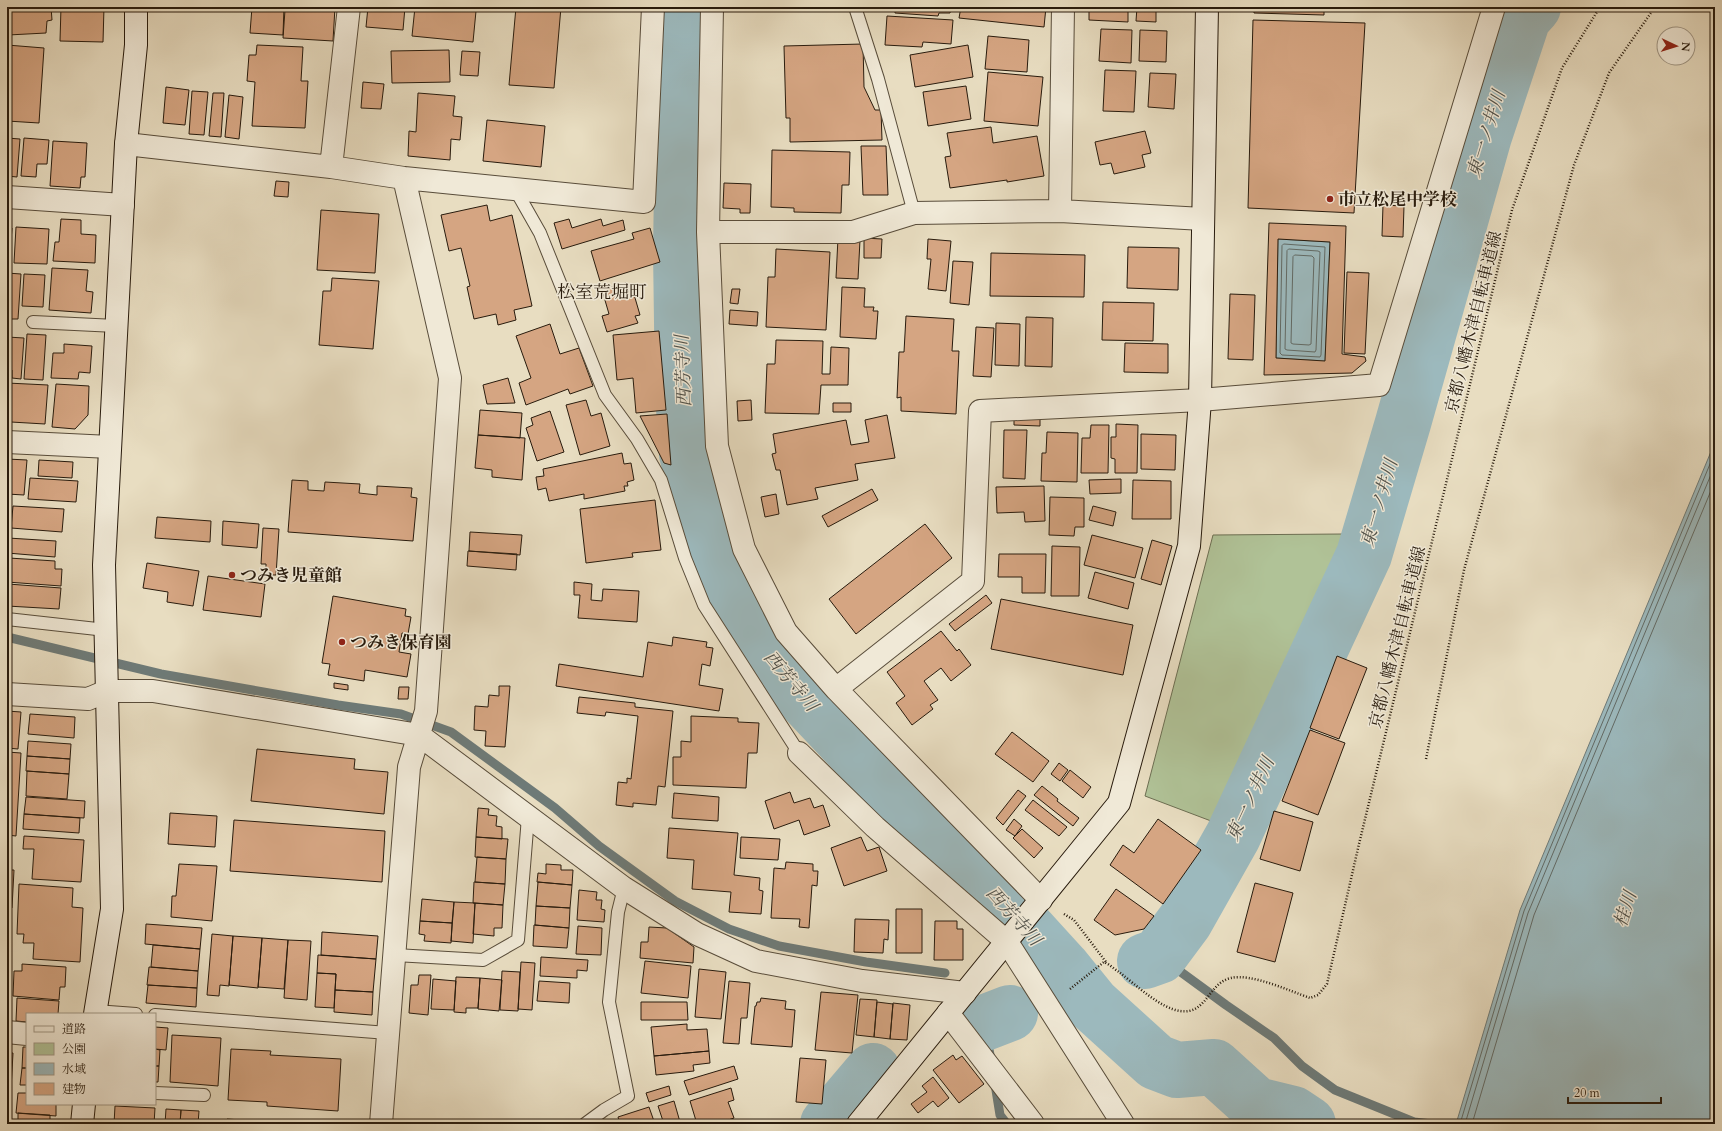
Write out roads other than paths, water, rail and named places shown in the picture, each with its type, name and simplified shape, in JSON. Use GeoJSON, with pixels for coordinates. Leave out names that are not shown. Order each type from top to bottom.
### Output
{"type":"FeatureCollection","features":[{"type":"Feature","properties":{"kind":"street"},"geometry":{"type":"LineString","coordinates":[[95,1013],[112,909],[104,565],[126,144],[136,45],[136,7]]}},
{"type":"Feature","properties":{"kind":"street"},"geometry":{"type":"LineString","coordinates":[[331,167],[349,7]]}},
{"type":"Feature","properties":{"kind":"street"},"geometry":{"type":"LineString","coordinates":[[126,144],[331,167],[404,178],[644,202],[653,7]]}},
{"type":"Feature","properties":{"kind":"street"},"geometry":{"type":"LineString","coordinates":[[712,7],[708,232],[717,446],[744,549],[786,632],[836,689],[1041,900]]}},
{"type":"Feature","properties":{"kind":"street"},"geometry":{"type":"LineString","coordinates":[[1060,211],[1063,7]]}},
{"type":"Feature","properties":{"kind":"street"},"geometry":{"type":"LineString","coordinates":[[858,1124],[1119,803],[1190,546],[1200,400],[1207,7]]}},
{"type":"Feature","properties":{"kind":"street"},"geometry":{"type":"LineString","coordinates":[[836,689],[973,581],[980,411],[1200,400],[1379,385],[1494,7]]}},
{"type":"Feature","properties":{"kind":"street"},"geometry":{"type":"LineString","coordinates":[[381,1124],[409,767],[422,724],[450,378],[404,178]]}},
{"type":"Feature","properties":{"kind":"street"},"geometry":{"type":"LineString","coordinates":[[7,197],[123,205]]}},
{"type":"Feature","properties":{"kind":"street"},"geometry":{"type":"LineString","coordinates":[[708,232],[853,232],[914,213],[1060,211],[1203,219]]}},
{"type":"Feature","properties":{"kind":"street"},"geometry":{"type":"LineString","coordinates":[[7,442],[110,447]]}},
{"type":"Feature","properties":{"kind":"street"},"geometry":{"type":"LineString","coordinates":[[7,694],[88,699],[107,691],[154,691],[422,724],[528,816],[624,888],[697,934],[756,962],[862,981],[965,993]]}},
{"type":"Feature","properties":{"kind":"street"},"geometry":{"type":"LineString","coordinates":[[799,753],[875,827],[1007,942],[1123,1124]]}},
{"type":"Feature","properties":{"kind":"street"},"geometry":{"type":"LineString","coordinates":[[948,1013],[1034,1124]]}},
{"type":"Feature","properties":{"kind":"street"},"geometry":{"type":"LineString","coordinates":[[7,1032],[26,1034]]}},
{"type":"Feature","properties":{"kind":"street"},"geometry":{"type":"LineString","coordinates":[[82,1124],[84,1105]]}},
{"type":"Feature","properties":{"kind":"lane"},"geometry":{"type":"LineString","coordinates":[[855,7],[878,79],[914,213]]}},
{"type":"Feature","properties":{"kind":"lane"},"geometry":{"type":"LineString","coordinates":[[515,189],[540,233],[605,395],[637,439],[661,480],[685,558],[704,605],[799,753]]}},
{"type":"Feature","properties":{"kind":"lane"},"geometry":{"type":"LineString","coordinates":[[33,322],[116,326]]}},
{"type":"Feature","properties":{"kind":"lane"},"geometry":{"type":"LineString","coordinates":[[7,619],[106,630]]}},
{"type":"Feature","properties":{"kind":"lane"},"geometry":{"type":"LineString","coordinates":[[395,955],[483,960],[518,940],[528,816]]}},
{"type":"Feature","properties":{"kind":"lane"},"geometry":{"type":"LineString","coordinates":[[585,1124],[604,1110],[628,1096],[609,1002],[618,912],[624,888]]}},
{"type":"Feature","properties":{"kind":"lane"},"geometry":{"type":"LineString","coordinates":[[156,1015],[388,1033]]}},
{"type":"Feature","properties":{"kind":"lane"},"geometry":{"type":"LineString","coordinates":[[156,1093],[204,1095]]}},
{"type":"Feature","properties":{"kind":"water"},"geometry":{"type":"Polygon","coordinates":[[[1278,239],[1330,242],[1325,361],[1276,358],[1278,239]]]}},
{"type":"Feature","properties":{"kind":"water","name":"桂川"},"geometry":{"type":"Polygon","coordinates":[[[1715,442],[1715,1124],[1456,1124],[1520,910],[1715,442]]]}},
{"type":"Feature","properties":{"kind":"water"},"geometry":{"type":"Polygon","coordinates":[[[999,1001],[1005,1001],[1017,1027],[1009,1034],[1001,1035],[994,1033],[988,1027],[985,1020],[986,1013],[990,1006],[999,1001]]]}},
{"type":"Feature","properties":{"kind":"waterway","name":"西芳寺川"},"geometry":{"type":"LineString","coordinates":[[685,7],[681,250],[683,393],[687,454],[702,512],[729,593],[765,651],[803,697],[905,805],[957,853],[990,888],[1062,967],[1092,1004],[1156,1062],[1177,1070],[1214,1067],[1256,1105],[1293,1114],[1308,1124]]}},
{"type":"Feature","properties":{"kind":"waterway","name":"東一ノ井川"},"geometry":{"type":"LineString","coordinates":[[1145,961],[1159,956],[1185,921],[1233,836],[1364,555],[1484,136],[1523,18],[1533,7]]}},
{"type":"Feature","properties":{"kind":"waterway"},"geometry":{"type":"LineString","coordinates":[[7,637],[161,674],[338,705],[401,714],[451,732],[555,808],[599,846],[675,901],[729,929],[779,946],[866,962],[945,973]]}},
{"type":"Feature","properties":{"kind":"waterway"},"geometry":{"type":"LineString","coordinates":[[1159,956],[1274,1038],[1302,1066],[1335,1090],[1414,1122],[1432,1124]]}},
{"type":"Feature","properties":{"kind":"waterway"},"geometry":{"type":"LineString","coordinates":[[986,1002],[996,1015]]}},
{"type":"Feature","properties":{"kind":"waterway"},"geometry":{"type":"LineString","coordinates":[[984,1023],[1010,1013]]}},
{"type":"Feature","properties":{"kind":"waterway"},"geometry":{"type":"LineString","coordinates":[[984,1023],[991,1060]]}},
{"type":"Feature","properties":{"kind":"waterway"},"geometry":{"type":"LineString","coordinates":[[828,1124],[873,1071]]}},
{"type":"Feature","properties":{"kind":"waterway"},"geometry":{"type":"LineString","coordinates":[[995,1084],[1000,1115],[1007,1124]]}},
{"type":"Feature","properties":{"kind":"place","name":"市立松尾中学校"},"geometry":{"type":"Point","coordinates":[1330,199]}},
{"type":"Feature","properties":{"kind":"place","name":"つみき児童館"},"geometry":{"type":"Point","coordinates":[232,575]}},
{"type":"Feature","properties":{"kind":"place","name":"つみき保育園"},"geometry":{"type":"Point","coordinates":[342,642]}},
{"type":"Feature","properties":{"kind":"district","name":"松室荒堀町"},"geometry":{"type":"Point","coordinates":[602,292]}}]}
